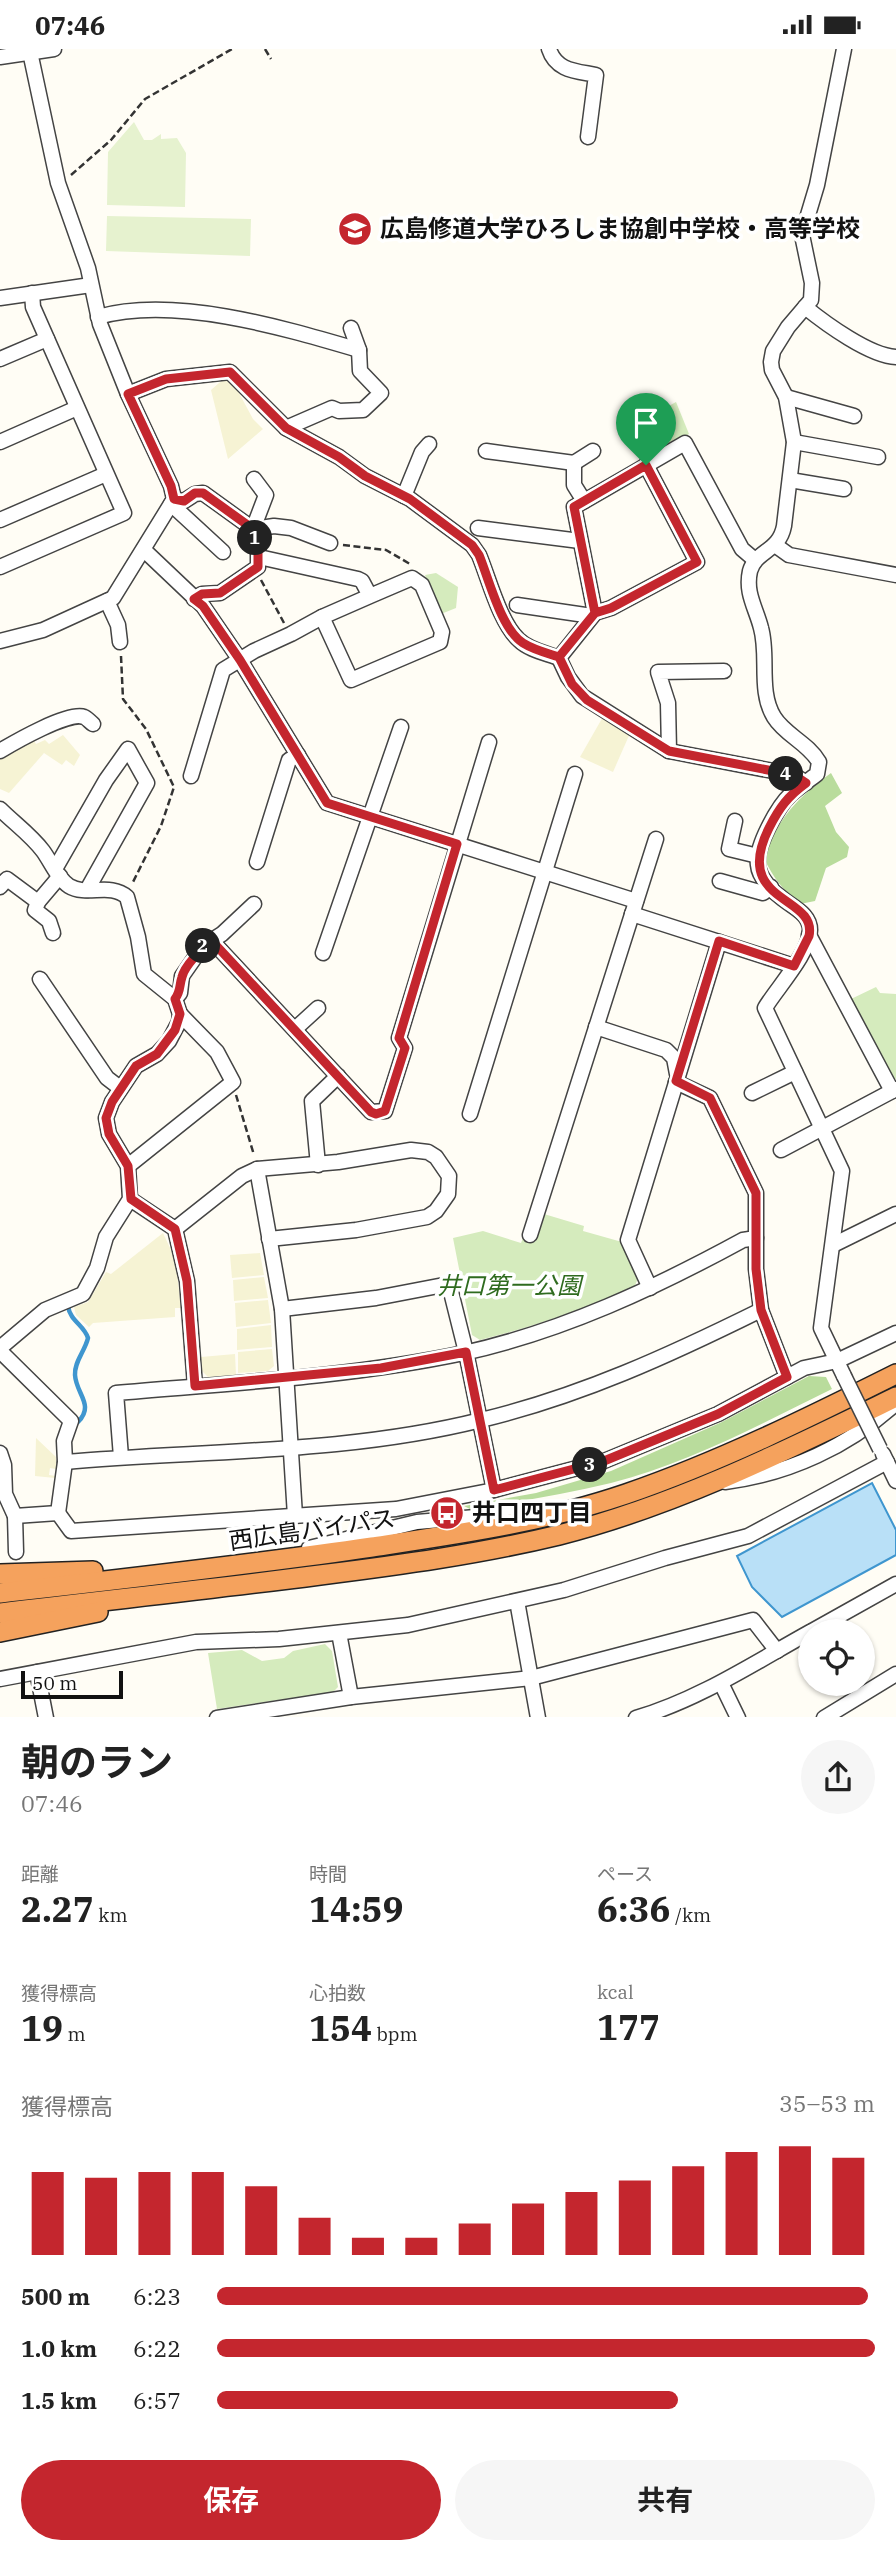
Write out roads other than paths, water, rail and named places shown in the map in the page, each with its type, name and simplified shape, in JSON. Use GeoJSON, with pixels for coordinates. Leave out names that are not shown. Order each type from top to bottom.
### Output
{"type":"FeatureCollection","features":[{"type":"Feature","properties":{"kind":"highway","name":"西広島バイパス"},"geometry":{"type":"LineString","coordinates":[[0,1593],[261,1563],[483,1530],[571,1510],[625,1495],[708,1462],[783,1430],[896,1374]]}},
{"type":"Feature","properties":{"kind":"highway","name":"西広島バイパス"},"geometry":{"type":"LineString","coordinates":[[0,1613],[188,1593],[416,1563],[487,1551],[573,1531],[632,1513],[709,1484],[785,1451],[896,1397]]}},
{"type":"Feature","properties":{"kind":"highway"},"geometry":{"type":"LineString","coordinates":[[0,1574],[195,1571]]}},
{"type":"Feature","properties":{"kind":"highway"},"geometry":{"type":"LineString","coordinates":[[0,1632],[188,1593]]}},
{"type":"Feature","properties":{"kind":"street"},"geometry":{"type":"LineString","coordinates":[[0,57],[54,49]]}},
{"type":"Feature","properties":{"kind":"street"},"geometry":{"type":"LineString","coordinates":[[549,49],[555,63],[565,69],[596,75],[588,137]]}},
{"type":"Feature","properties":{"kind":"street"},"geometry":{"type":"LineString","coordinates":[[844,49],[817,185],[802,235],[811,283],[811,300],[788,327],[773,351],[772,370],[786,397],[794,442],[781,538],[755,560],[748,588],[763,635],[767,700],[774,718],[811,751],[819,762],[817,774],[783,802],[764,838],[758,856],[759,870],[771,887],[807,917],[810,930],[786,981],[765,1008],[842,1171],[821,1328],[887,1454],[896,1481]]}},
{"type":"Feature","properties":{"kind":"street"},"geometry":{"type":"LineString","coordinates":[[0,641],[43,631],[113,598],[172,502],[171,486],[128,394],[97,317],[88,268],[58,183],[30,53]]}},
{"type":"Feature","properties":{"kind":"street"},"geometry":{"type":"LineString","coordinates":[[0,298],[91,285]]}},
{"type":"Feature","properties":{"kind":"street"},"geometry":{"type":"LineString","coordinates":[[0,567],[124,513],[33,307],[32,293]]}},
{"type":"Feature","properties":{"kind":"street"},"geometry":{"type":"LineString","coordinates":[[805,307],[821,320],[878,354],[896,357]]}},
{"type":"Feature","properties":{"kind":"street"},"geometry":{"type":"LineString","coordinates":[[97,317],[110,313],[158,310],[242,318],[359,350]]}},
{"type":"Feature","properties":{"kind":"street"},"geometry":{"type":"LineString","coordinates":[[286,428],[332,408],[339,411],[363,410],[385,389],[360,371],[359,350],[351,328]]}},
{"type":"Feature","properties":{"kind":"street"},"geometry":{"type":"LineString","coordinates":[[0,359],[47,339]]}},
{"type":"Feature","properties":{"kind":"street"},"geometry":{"type":"LineString","coordinates":[[128,394],[166,379],[230,372],[286,428],[339,457],[365,476],[404,496],[472,545],[479,555],[508,627],[517,639],[529,647],[559,657],[572,684],[587,700],[669,751],[794,775],[806,783]]}},
{"type":"Feature","properties":{"kind":"street"},"geometry":{"type":"LineString","coordinates":[[786,397],[854,416]]}},
{"type":"Feature","properties":{"kind":"street"},"geometry":{"type":"LineString","coordinates":[[0,442],[78,408]]}},
{"type":"Feature","properties":{"kind":"street"},"geometry":{"type":"LineString","coordinates":[[794,442],[878,457]]}},
{"type":"Feature","properties":{"kind":"street"},"geometry":{"type":"LineString","coordinates":[[594,614],[574,507],[685,443],[742,549],[755,560]]}},
{"type":"Feature","properties":{"kind":"street"},"geometry":{"type":"LineString","coordinates":[[404,496],[420,454],[429,444]]}},
{"type":"Feature","properties":{"kind":"street"},"geometry":{"type":"LineString","coordinates":[[486,451],[575,463],[593,451]]}},
{"type":"Feature","properties":{"kind":"street"},"geometry":{"type":"LineString","coordinates":[[575,463],[574,485],[584,501]]}},
{"type":"Feature","properties":{"kind":"street"},"geometry":{"type":"LineString","coordinates":[[517,605],[594,614],[611,608],[697,562],[646,465]]}},
{"type":"Feature","properties":{"kind":"street"},"geometry":{"type":"LineString","coordinates":[[0,520],[106,474]]}},
{"type":"Feature","properties":{"kind":"street"},"geometry":{"type":"LineString","coordinates":[[254,479],[266,495],[253,529],[258,562]]}},
{"type":"Feature","properties":{"kind":"street"},"geometry":{"type":"LineString","coordinates":[[790,480],[844,489]]}},
{"type":"Feature","properties":{"kind":"street"},"geometry":{"type":"LineString","coordinates":[[172,502],[184,501],[195,493],[203,493],[253,529],[274,526],[291,528],[330,543]]}},
{"type":"Feature","properties":{"kind":"street"},"geometry":{"type":"LineString","coordinates":[[172,502],[223,552]]}},
{"type":"Feature","properties":{"kind":"street"},"geometry":{"type":"LineString","coordinates":[[478,528],[580,541]]}},
{"type":"Feature","properties":{"kind":"street"},"geometry":{"type":"LineString","coordinates":[[775,545],[789,555],[896,575]]}},
{"type":"Feature","properties":{"kind":"street"},"geometry":{"type":"LineString","coordinates":[[144,550],[203,606],[240,660],[327,803],[545,872],[719,941],[794,966]]}},
{"type":"Feature","properties":{"kind":"street"},"geometry":{"type":"LineString","coordinates":[[194,599],[202,594],[220,593],[258,562],[358,579],[370,596]]}},
{"type":"Feature","properties":{"kind":"street"},"geometry":{"type":"LineString","coordinates":[[191,776],[223,670],[240,660],[322,617],[412,578],[419,583],[442,632],[440,642],[351,680],[322,617]]}},
{"type":"Feature","properties":{"kind":"street"},"geometry":{"type":"LineString","coordinates":[[107,601],[118,625],[120,642]]}},
{"type":"Feature","properties":{"kind":"street"},"geometry":{"type":"LineString","coordinates":[[559,657],[594,614]]}},
{"type":"Feature","properties":{"kind":"street"},"geometry":{"type":"LineString","coordinates":[[669,751],[668,703],[656,667],[724,671]]}},
{"type":"Feature","properties":{"kind":"street"},"geometry":{"type":"LineString","coordinates":[[0,751],[30,733],[73,717],[91,719]]}},
{"type":"Feature","properties":{"kind":"street"},"geometry":{"type":"LineString","coordinates":[[323,953],[401,727]]}},
{"type":"Feature","properties":{"kind":"street"},"geometry":{"type":"LineString","coordinates":[[212,941],[371,1112],[376,1114],[385,1111],[405,1048],[399,1038],[401,1030],[489,742]]}},
{"type":"Feature","properties":{"kind":"street"},"geometry":{"type":"LineString","coordinates":[[53,933],[49,921],[35,910],[38,902],[58,872],[106,780],[128,749],[147,783],[87,890]]}},
{"type":"Feature","properties":{"kind":"street"},"geometry":{"type":"LineString","coordinates":[[257,862],[289,760],[298,755]]}},
{"type":"Feature","properties":{"kind":"street"},"geometry":{"type":"LineString","coordinates":[[470,1114],[575,774]]}},
{"type":"Feature","properties":{"kind":"street"},"geometry":{"type":"LineString","coordinates":[[0,809],[42,849],[71,887],[114,890],[127,897],[138,937],[144,974],[175,999],[180,1014],[169,1041],[157,1054],[136,1066],[112,1102],[106,1124],[128,1166],[131,1199],[106,1237],[97,1268],[83,1294],[45,1310],[0,1349],[71,1422],[64,1441],[65,1462],[58,1513],[71,1531],[396,1510],[494,1490],[604,1461],[718,1414],[804,1368],[837,1361],[896,1333]]}},
{"type":"Feature","properties":{"kind":"street"},"geometry":{"type":"LineString","coordinates":[[735,821],[729,849],[758,856]]}},
{"type":"Feature","properties":{"kind":"street"},"geometry":{"type":"LineString","coordinates":[[530,1235],[656,839]]}},
{"type":"Feature","properties":{"kind":"street"},"geometry":{"type":"LineString","coordinates":[[0,887],[7,879],[38,902]]}},
{"type":"Feature","properties":{"kind":"street"},"geometry":{"type":"LineString","coordinates":[[720,881],[763,894],[771,887]]}},
{"type":"Feature","properties":{"kind":"street"},"geometry":{"type":"LineString","coordinates":[[175,999],[180,993],[182,976],[203,946],[254,904]]}},
{"type":"Feature","properties":{"kind":"street"},"geometry":{"type":"LineString","coordinates":[[781,1150],[894,1090],[809,936]]}},
{"type":"Feature","properties":{"kind":"street"},"geometry":{"type":"LineString","coordinates":[[650,1288],[628,1240],[719,941]]}},
{"type":"Feature","properties":{"kind":"street"},"geometry":{"type":"LineString","coordinates":[[40,979],[107,1078],[120,1088]]}},
{"type":"Feature","properties":{"kind":"street"},"geometry":{"type":"LineString","coordinates":[[295,1030],[318,1008]]}},
{"type":"Feature","properties":{"kind":"street"},"geometry":{"type":"LineString","coordinates":[[128,1166],[233,1082],[217,1052],[180,1014]]}},
{"type":"Feature","properties":{"kind":"street"},"geometry":{"type":"LineString","coordinates":[[596,1027],[666,1051],[674,1058],[677,1078]]}},
{"type":"Feature","properties":{"kind":"street"},"geometry":{"type":"LineString","coordinates":[[401,1030],[405,1031],[415,1049]]}},
{"type":"Feature","properties":{"kind":"street"},"geometry":{"type":"LineString","coordinates":[[752,1093],[796,1072]]}},
{"type":"Feature","properties":{"kind":"street"},"geometry":{"type":"LineString","coordinates":[[318,1165],[312,1101],[338,1076]]}},
{"type":"Feature","properties":{"kind":"street"},"geometry":{"type":"LineString","coordinates":[[677,1078],[710,1098],[756,1193],[756,1269],[761,1310],[787,1377]]}},
{"type":"Feature","properties":{"kind":"street"},"geometry":{"type":"LineString","coordinates":[[175,1229],[256,1166],[318,1165],[419,1150],[436,1157],[449,1176],[448,1194],[436,1211],[417,1220],[356,1230],[269,1239]]}},
{"type":"Feature","properties":{"kind":"street"},"geometry":{"type":"LineString","coordinates":[[256,1166],[282,1309],[295,1516]]}},
{"type":"Feature","properties":{"kind":"street"},"geometry":{"type":"LineString","coordinates":[[131,1199],[175,1229],[187,1281],[195,1386]]}},
{"type":"Feature","properties":{"kind":"street"},"geometry":{"type":"LineString","coordinates":[[832,1245],[896,1214]]}},
{"type":"Feature","properties":{"kind":"street"},"geometry":{"type":"LineString","coordinates":[[121,1457],[116,1393],[381,1368],[466,1352],[574,1319],[650,1288],[743,1240],[756,1238]]}},
{"type":"Feature","properties":{"kind":"street"},"geometry":{"type":"LineString","coordinates":[[282,1309],[376,1298],[449,1284],[494,1490]]}},
{"type":"Feature","properties":{"kind":"street"},"geometry":{"type":"LineString","coordinates":[[65,1462],[290,1448],[400,1436],[480,1420],[565,1397],[672,1354],[761,1310]]}},
{"type":"Feature","properties":{"kind":"street"},"geometry":{"type":"LineString","coordinates":[[709,1484],[750,1479],[804,1462],[837,1446],[896,1403]]}},
{"type":"Feature","properties":{"kind":"street"},"geometry":{"type":"LineString","coordinates":[[0,1453],[4,1465],[3,1494],[15,1516],[16,1552]]}},
{"type":"Feature","properties":{"kind":"street"},"geometry":{"type":"LineString","coordinates":[[0,1679],[196,1642],[279,1639],[408,1625],[564,1590],[665,1558],[748,1536],[887,1454]]}},
{"type":"Feature","properties":{"kind":"street"},"geometry":{"type":"LineString","coordinates":[[15,1516],[58,1513]]}},
{"type":"Feature","properties":{"kind":"street"},"geometry":{"type":"LineString","coordinates":[[834,1619],[896,1584]]}},
{"type":"Feature","properties":{"kind":"street"},"geometry":{"type":"LineString","coordinates":[[517,1601],[538,1717]]}},
{"type":"Feature","properties":{"kind":"street"},"geometry":{"type":"LineString","coordinates":[[217,1717],[351,1697],[531,1678],[753,1620],[777,1651]]}},
{"type":"Feature","properties":{"kind":"street"},"geometry":{"type":"LineString","coordinates":[[339,1633],[351,1697]]}},
{"type":"Feature","properties":{"kind":"street"},"geometry":{"type":"LineString","coordinates":[[636,1717],[652,1713],[721,1683],[798,1639]]}},
{"type":"Feature","properties":{"kind":"street"},"geometry":{"type":"LineString","coordinates":[[37,1672],[46,1717]]}},
{"type":"Feature","properties":{"kind":"street"},"geometry":{"type":"LineString","coordinates":[[824,1717],[896,1674]]}},
{"type":"Feature","properties":{"kind":"street"},"geometry":{"type":"LineString","coordinates":[[721,1683],[738,1717]]}},
{"type":"Feature","properties":{"kind":"water"},"geometry":{"type":"Polygon","coordinates":[[[872,1483],[896,1530],[896,1555],[782,1617],[752,1587],[737,1556],[872,1483]]]}},
{"type":"Feature","properties":{"kind":"waterway"},"geometry":{"type":"LineString","coordinates":[[68,1306],[71,1315],[88,1338],[75,1370],[76,1382],[85,1405],[83,1416],[78,1422]]}},
{"type":"Feature","properties":{"kind":"place","name":"広島修道大学ひろしま協創中学校・高等学校"},"geometry":{"type":"Point","coordinates":[355,229]}},
{"type":"Feature","properties":{"kind":"place","name":"井口四丁目"},"geometry":{"type":"Point","coordinates":[447,1513]}},
{"type":"Feature","properties":{"kind":"park label","name":"井口第一公園"},"geometry":{"type":"Point","coordinates":[509,1286]}}]}
